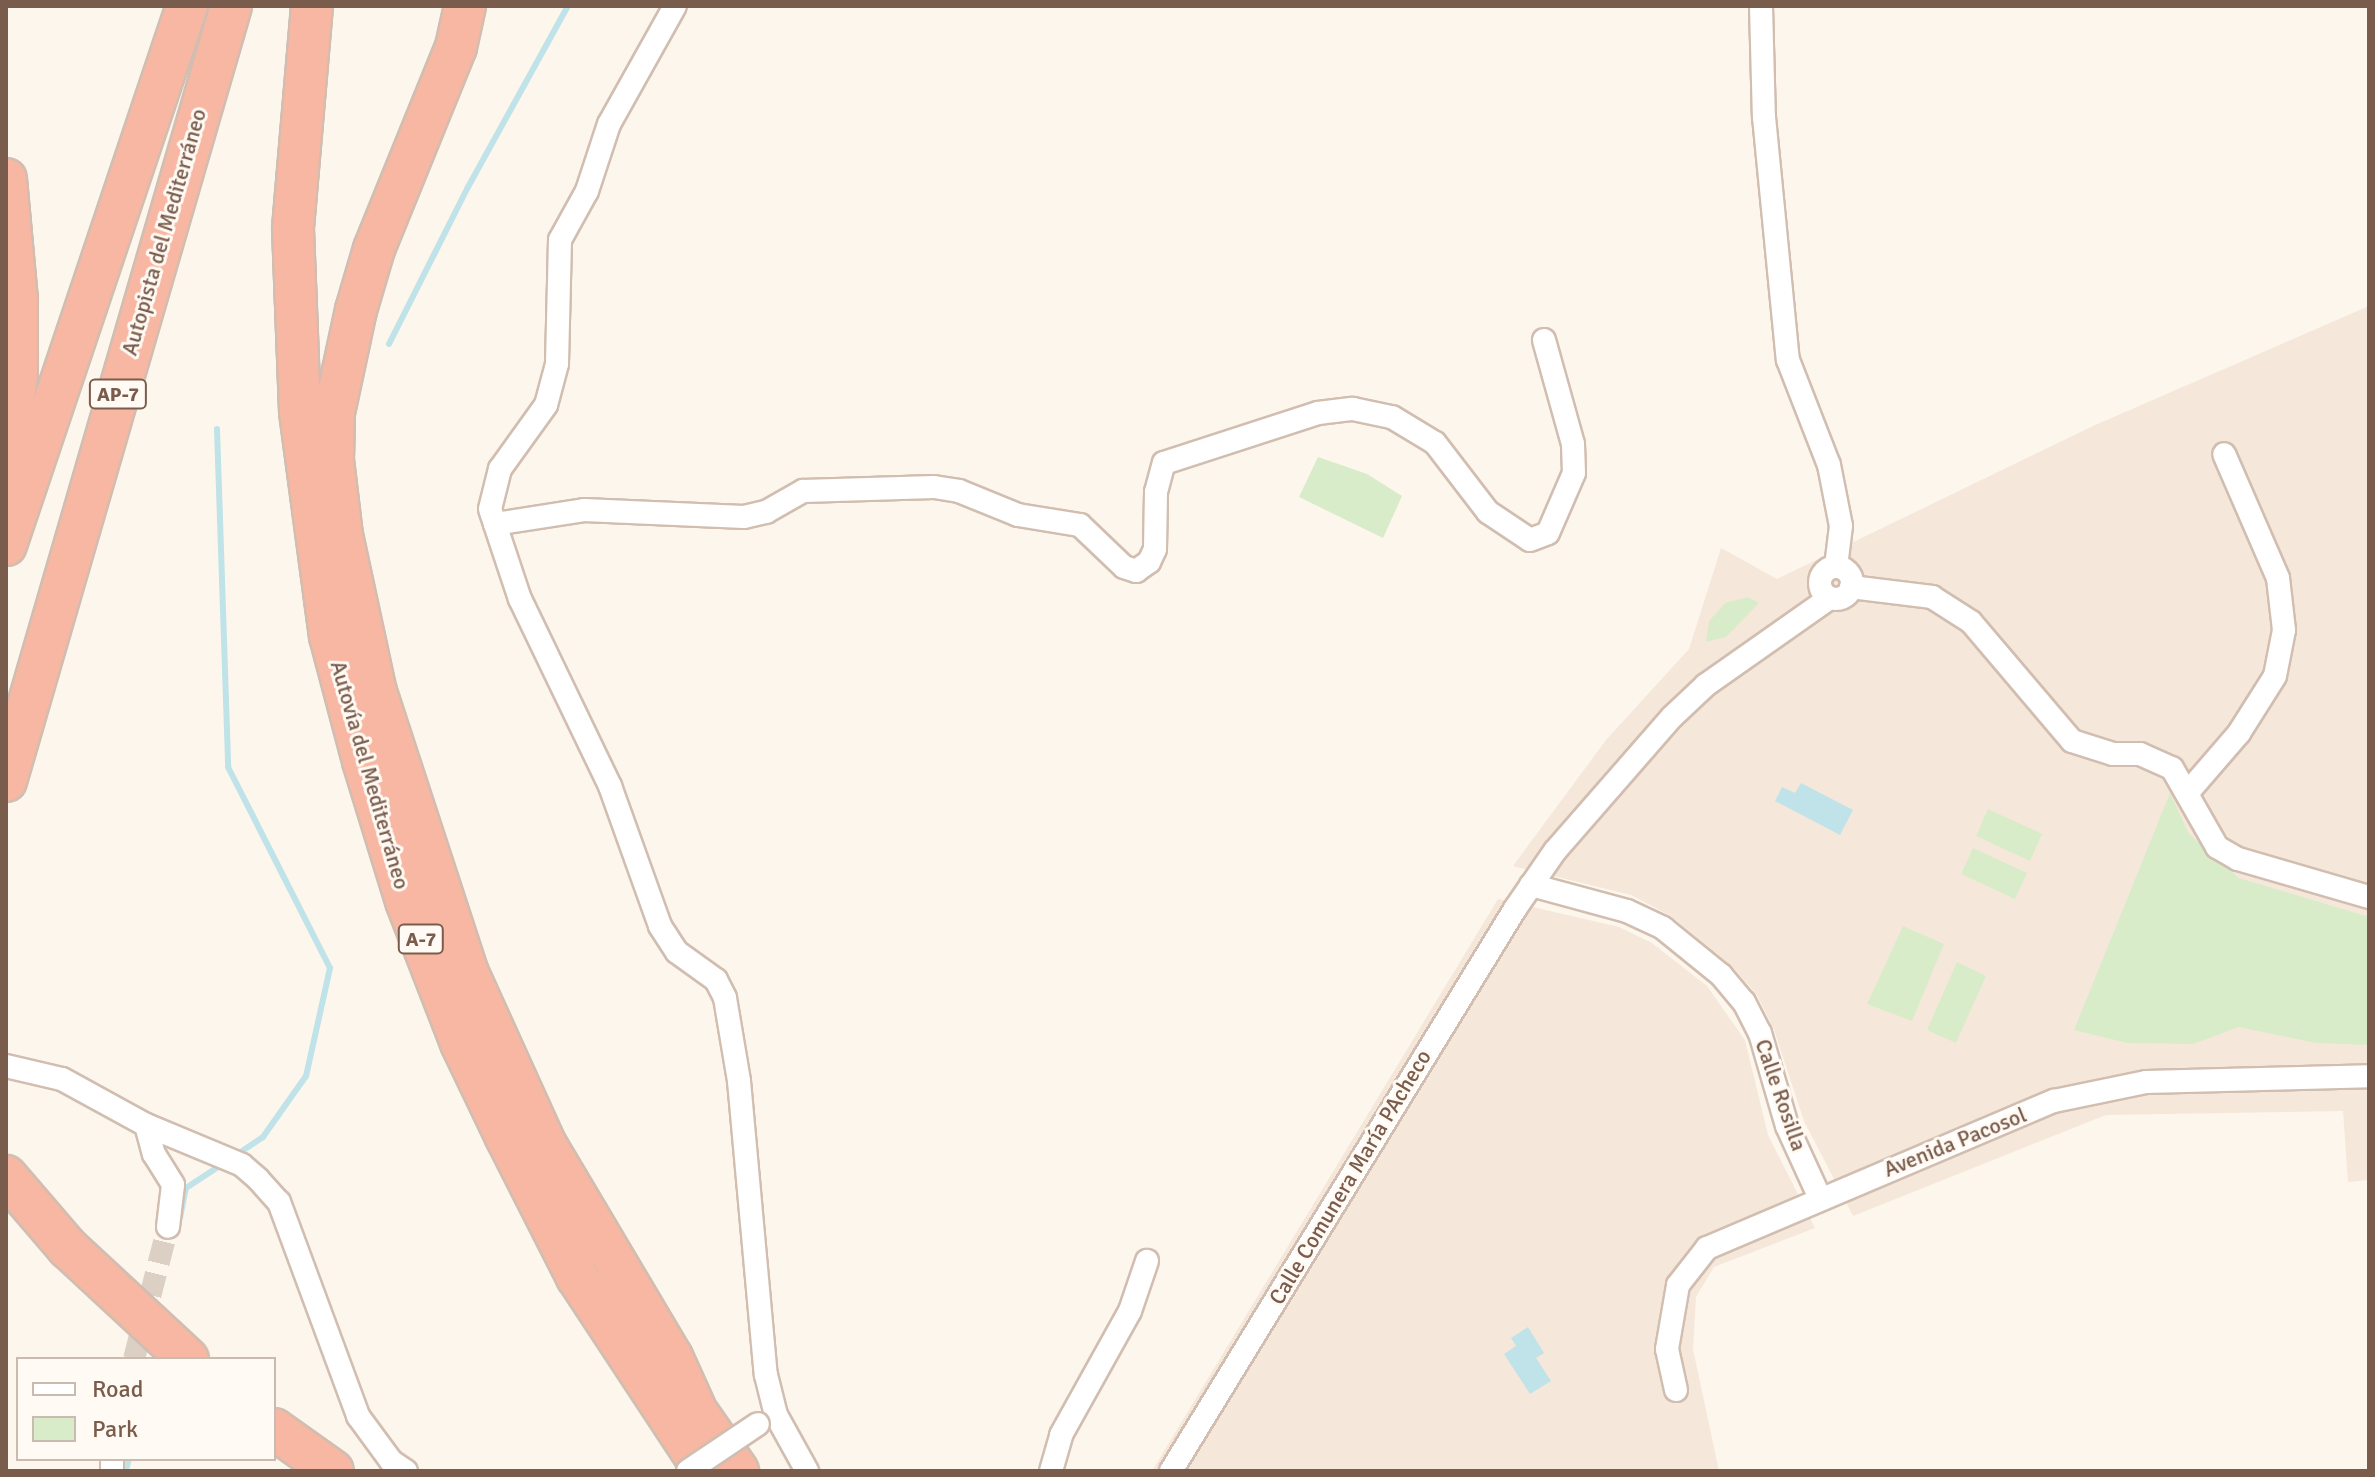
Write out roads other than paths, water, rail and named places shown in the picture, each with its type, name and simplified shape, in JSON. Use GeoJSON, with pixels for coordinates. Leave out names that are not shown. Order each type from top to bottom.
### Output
{"type":"FeatureCollection","features":[{"type":"Feature","properties":{"kind":"highway","name":"Autopista del Mediterráneo"},"geometry":{"type":"LineString","coordinates":[[6,545],[187,6]]}},
{"type":"Feature","properties":{"kind":"highway","name":"Autopista del Mediterráneo"},"geometry":{"type":"LineString","coordinates":[[6,781],[231,6]]}},
{"type":"Feature","properties":{"kind":"highway","name":"Autovía del Mediterráneo"},"geometry":{"type":"LineString","coordinates":[[312,6],[293,229],[300,412],[330,636],[406,901],[461,1043],[577,1277],[705,1471]]}},
{"type":"Feature","properties":{"kind":"highway"},"geometry":{"type":"LineString","coordinates":[[465,6],[456,47],[374,249],[356,310],[334,413],[333,460],[342,535],[376,692],[467,971],[546,1145],[672,1357],[695,1408]]}},
{"type":"Feature","properties":{"kind":"highway"},"geometry":{"type":"LineString","coordinates":[[6,179],[17,299],[17,373],[6,475]]}},
{"type":"Feature","properties":{"kind":"highway"},"geometry":{"type":"LineString","coordinates":[[13,1185],[68,1248],[186,1357]]}},
{"type":"Feature","properties":{"kind":"highway"},"geometry":{"type":"LineString","coordinates":[[554,1227],[591,1267],[738,1471]]}},
{"type":"Feature","properties":{"kind":"highway"},"geometry":{"type":"LineString","coordinates":[[276,1430],[333,1471]]}},
{"type":"Feature","properties":{"kind":"street"},"geometry":{"type":"LineString","coordinates":[[675,6],[609,124],[587,191],[560,240],[557,364],[546,405],[500,469],[490,509],[536,638],[621,815],[660,926],[677,952],[716,980],[725,998],[739,1081],[766,1375],[767,1420],[807,1471]]}},
{"type":"Feature","properties":{"kind":"street"},"geometry":{"type":"LineString","coordinates":[[1761,6],[1764,117],[1788,360],[1829,465],[1841,526],[1836,567],[1821,580],[1830,598],[1840,598],[1851,587]]}},
{"type":"Feature","properties":{"kind":"street"},"geometry":{"type":"LineString","coordinates":[[495,524],[584,510],[744,517],[766,512],[803,491],[934,487],[959,491],[1018,515],[1080,525],[1124,567],[1136,571],[1149,562],[1155,549],[1156,492],[1164,463],[1318,413],[1353,409],[1392,417],[1435,443],[1488,512],[1530,540],[1548,533],[1574,473],[1573,444],[1544,340]]}},
{"type":"Feature","properties":{"kind":"street"},"geometry":{"type":"LineString","coordinates":[[2189,791],[2239,733],[2275,676],[2284,630],[2278,578],[2224,454]]}},
{"type":"Feature","properties":{"kind":"street"},"geometry":{"type":"LineString","coordinates":[[1836,567],[1849,574],[1851,587]]}},
{"type":"Feature","properties":{"kind":"street"},"geometry":{"type":"LineString","coordinates":[[1851,587],[1932,597],[1971,622],[2072,741],[2156,759],[2172,768],[2189,791],[2204,827],[2227,853],[2369,897]]}},
{"type":"Feature","properties":{"kind":"street","name":"Calle Comunera María PAcheco"},"geometry":{"type":"LineString","coordinates":[[1171,1471],[1531,885],[1672,717],[1706,685],[1830,598]]}},
{"type":"Feature","properties":{"kind":"street","name":"Calle Rosilla"},"geometry":{"type":"LineString","coordinates":[[1531,885],[1627,911],[1663,928],[1721,975],[1744,1002],[1760,1033],[1787,1126],[1820,1198]]}},
{"type":"Feature","properties":{"kind":"street"},"geometry":{"type":"LineString","coordinates":[[6,1066],[62,1079],[146,1125],[242,1165],[279,1202],[358,1416],[391,1461],[406,1471]]}},
{"type":"Feature","properties":{"kind":"street","name":"Avenida Pacosol"},"geometry":{"type":"LineString","coordinates":[[1676,1390],[1667,1349],[1678,1285],[1707,1248],[2054,1101],[2146,1082],[2369,1076]]}},
{"type":"Feature","properties":{"kind":"street"},"geometry":{"type":"LineString","coordinates":[[146,1125],[154,1154],[173,1185],[168,1227]]}},
{"type":"Feature","properties":{"kind":"street"},"geometry":{"type":"LineString","coordinates":[[1051,1471],[1061,1435],[1130,1311],[1147,1261]]}},
{"type":"Feature","properties":{"kind":"street"},"geometry":{"type":"LineString","coordinates":[[688,1471],[767,1420]]}},
{"type":"Feature","properties":{"kind":"water"},"geometry":{"type":"Polygon","coordinates":[[[1801,783],[1853,810],[1840,835],[1775,801],[1782,787],[1795,793],[1801,783]]]}},
{"type":"Feature","properties":{"kind":"water"},"geometry":{"type":"Polygon","coordinates":[[[1528,1327],[1544,1353],[1536,1358],[1551,1381],[1530,1394],[1504,1354],[1516,1346],[1511,1338],[1528,1327]]]}},
{"type":"Feature","properties":{"kind":"waterway"},"geometry":{"type":"LineString","coordinates":[[389,344],[468,187],[568,6]]}},
{"type":"Feature","properties":{"kind":"waterway"},"geometry":{"type":"LineString","coordinates":[[217,429],[228,767],[330,968],[306,1076],[263,1137],[233,1157]]}},
{"type":"Feature","properties":{"kind":"waterway"},"geometry":{"type":"LineString","coordinates":[[180,1218],[186,1188],[224,1163]]}},
{"type":"Feature","properties":{"kind":"waterway"},"geometry":{"type":"LineString","coordinates":[[126,1470],[128,1461]]}},
{"type":"Feature","properties":{"kind":"tunnel"},"geometry":{"type":"LineString","coordinates":[[135,1357],[168,1227]]}}]}
